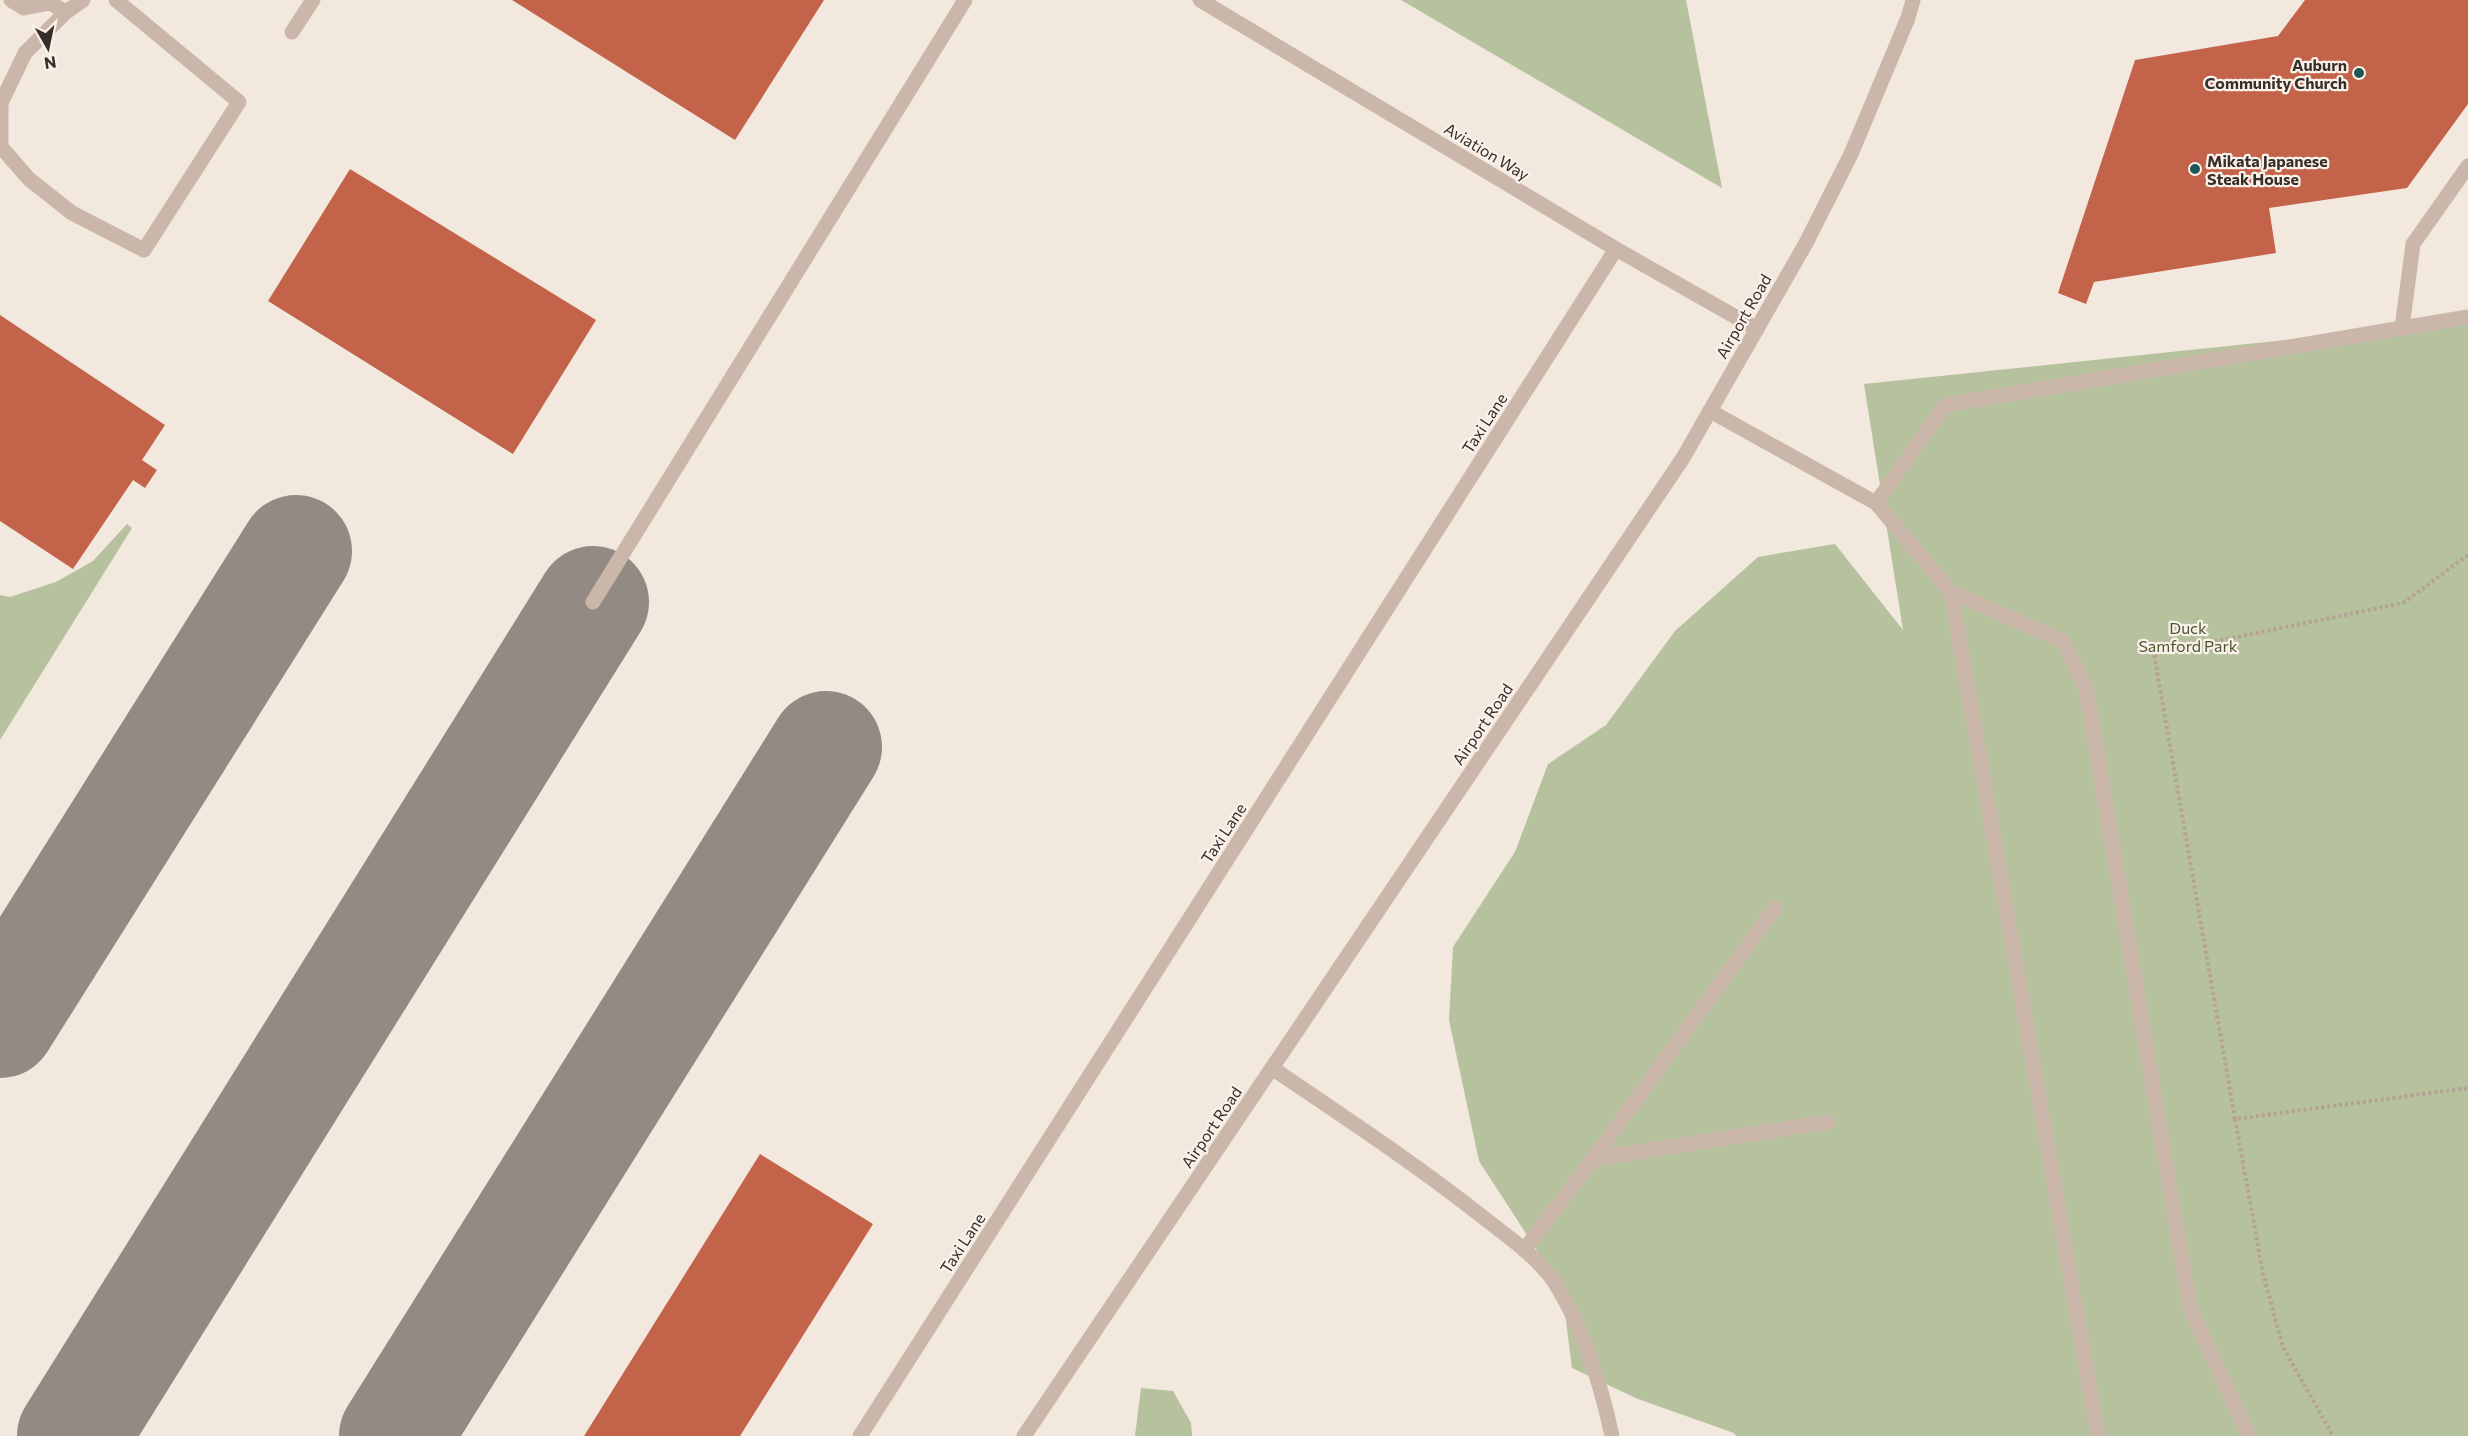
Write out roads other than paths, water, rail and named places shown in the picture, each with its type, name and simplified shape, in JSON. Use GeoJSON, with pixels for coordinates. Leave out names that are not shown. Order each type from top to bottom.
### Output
{"type":"FeatureCollection","features":[{"type":"Feature","properties":{"kind":"street"},"geometry":{"type":"LineString","coordinates":[[11,0],[24,8],[50,2],[66,12]]}},
{"type":"Feature","properties":{"kind":"street"},"geometry":{"type":"LineString","coordinates":[[83,0],[66,12],[25,53],[1,103],[1,147],[29,179],[72,213],[144,250],[239,102],[116,0]]}},
{"type":"Feature","properties":{"kind":"street"},"geometry":{"type":"LineString","coordinates":[[292,32],[313,0]]}},
{"type":"Feature","properties":{"kind":"street"},"geometry":{"type":"LineString","coordinates":[[593,602],[965,0]]}},
{"type":"Feature","properties":{"kind":"street","name":"Aviation Way"},"geometry":{"type":"LineString","coordinates":[[1200,0],[1616,249],[1756,329]]}},
{"type":"Feature","properties":{"kind":"street","name":"Airport Road"},"geometry":{"type":"LineString","coordinates":[[1024,1436],[1683,458],[1806,243],[1851,154],[1908,18],[1913,0]]}},
{"type":"Feature","properties":{"kind":"street"},"geometry":{"type":"LineString","coordinates":[[2402,328],[2413,244],[2468,166]]}},
{"type":"Feature","properties":{"kind":"street","name":"Taxi Lane"},"geometry":{"type":"LineString","coordinates":[[860,1436],[1616,249]]}},
{"type":"Feature","properties":{"kind":"street"},"geometry":{"type":"LineString","coordinates":[[1876,503],[1945,405],[2468,317]]}},
{"type":"Feature","properties":{"kind":"street"},"geometry":{"type":"LineString","coordinates":[[1710,411],[1876,503],[1951,592],[2063,641],[2086,688],[2190,1308],[2242,1426],[2249,1436]]}},
{"type":"Feature","properties":{"kind":"street"},"geometry":{"type":"LineString","coordinates":[[1951,592],[2098,1436]]}},
{"type":"Feature","properties":{"kind":"street"},"geometry":{"type":"LineString","coordinates":[[1524,1250],[1775,908]]}},
{"type":"Feature","properties":{"kind":"street"},"geometry":{"type":"LineString","coordinates":[[1272,1068],[1435,1179],[1524,1250],[1554,1281],[1578,1327],[1605,1404],[1612,1436]]}},
{"type":"Feature","properties":{"kind":"street"},"geometry":{"type":"LineString","coordinates":[[1593,1159],[1828,1122]]}},
{"type":"Feature","properties":{"kind":"place","name":"Auburn Community Church"},"geometry":{"type":"Point","coordinates":[2359,73]}},
{"type":"Feature","properties":{"kind":"place","name":"Mikata Japanese Steak House"},"geometry":{"type":"Point","coordinates":[2195,169]}},
{"type":"Feature","properties":{"kind":"park label","name":"Duck Samford Park"},"geometry":{"type":"Point","coordinates":[2188,636]}}]}
